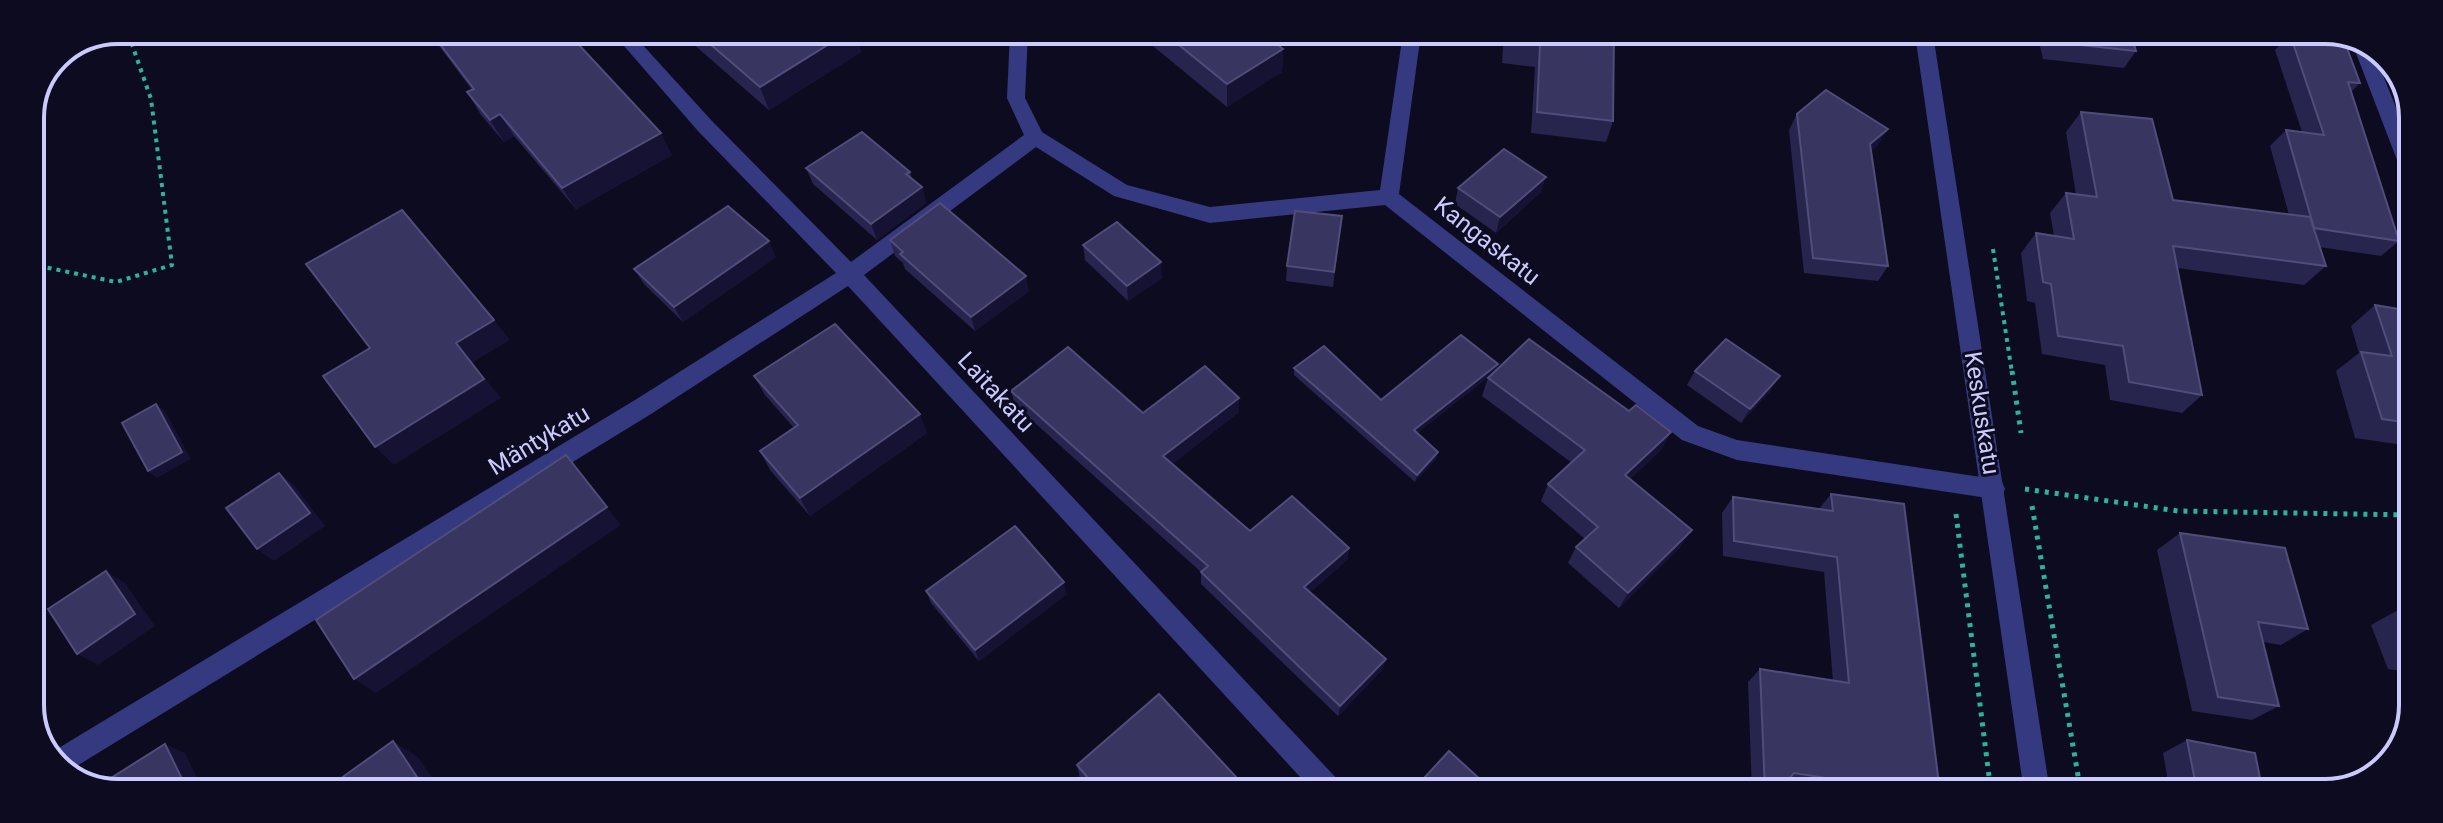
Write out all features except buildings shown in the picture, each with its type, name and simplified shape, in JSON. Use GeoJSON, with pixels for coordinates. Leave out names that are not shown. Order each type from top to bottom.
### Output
{"type":"FeatureCollection","features":[{"type":"Feature","properties":{"kind":"street","name":"Laitakatu"},"geometry":{"type":"LineString","coordinates":[[632,44],[705,126],[850,274],[1320,779]]}},
{"type":"Feature","properties":{"kind":"street"},"geometry":{"type":"LineString","coordinates":[[1018,44],[1016,98],[1035,137],[1121,191],[1210,215],[1389,197],[1410,44]]}},
{"type":"Feature","properties":{"kind":"street","name":"Keskuskatu"},"geometry":{"type":"LineString","coordinates":[[1926,44],[2035,779]]}},
{"type":"Feature","properties":{"kind":"street"},"geometry":{"type":"LineString","coordinates":[[2367,57],[2399,140]]}},
{"type":"Feature","properties":{"kind":"street","name":"Mäntykatu"},"geometry":{"type":"LineString","coordinates":[[66,758],[643,407],[850,274],[1035,137]]}},
{"type":"Feature","properties":{"kind":"street","name":"Kangaskatu"},"geometry":{"type":"LineString","coordinates":[[1389,197],[1690,433],[1737,450],[1994,489]]}},
{"type":"Feature","properties":{"kind":"path"},"geometry":{"type":"LineString","coordinates":[[44,267],[116,282],[172,265],[151,99],[132,44]]}},
{"type":"Feature","properties":{"kind":"path"},"geometry":{"type":"LineString","coordinates":[[1992,242],[2023,442]]}},
{"type":"Feature","properties":{"kind":"path"},"geometry":{"type":"LineString","coordinates":[[2027,473],[2079,779]]}},
{"type":"Feature","properties":{"kind":"path"},"geometry":{"type":"LineString","coordinates":[[1952,483],[1989,779]]}},
{"type":"Feature","properties":{"kind":"path"},"geometry":{"type":"LineString","coordinates":[[1994,489],[2029,489],[2178,511],[2399,515]]}}]}
